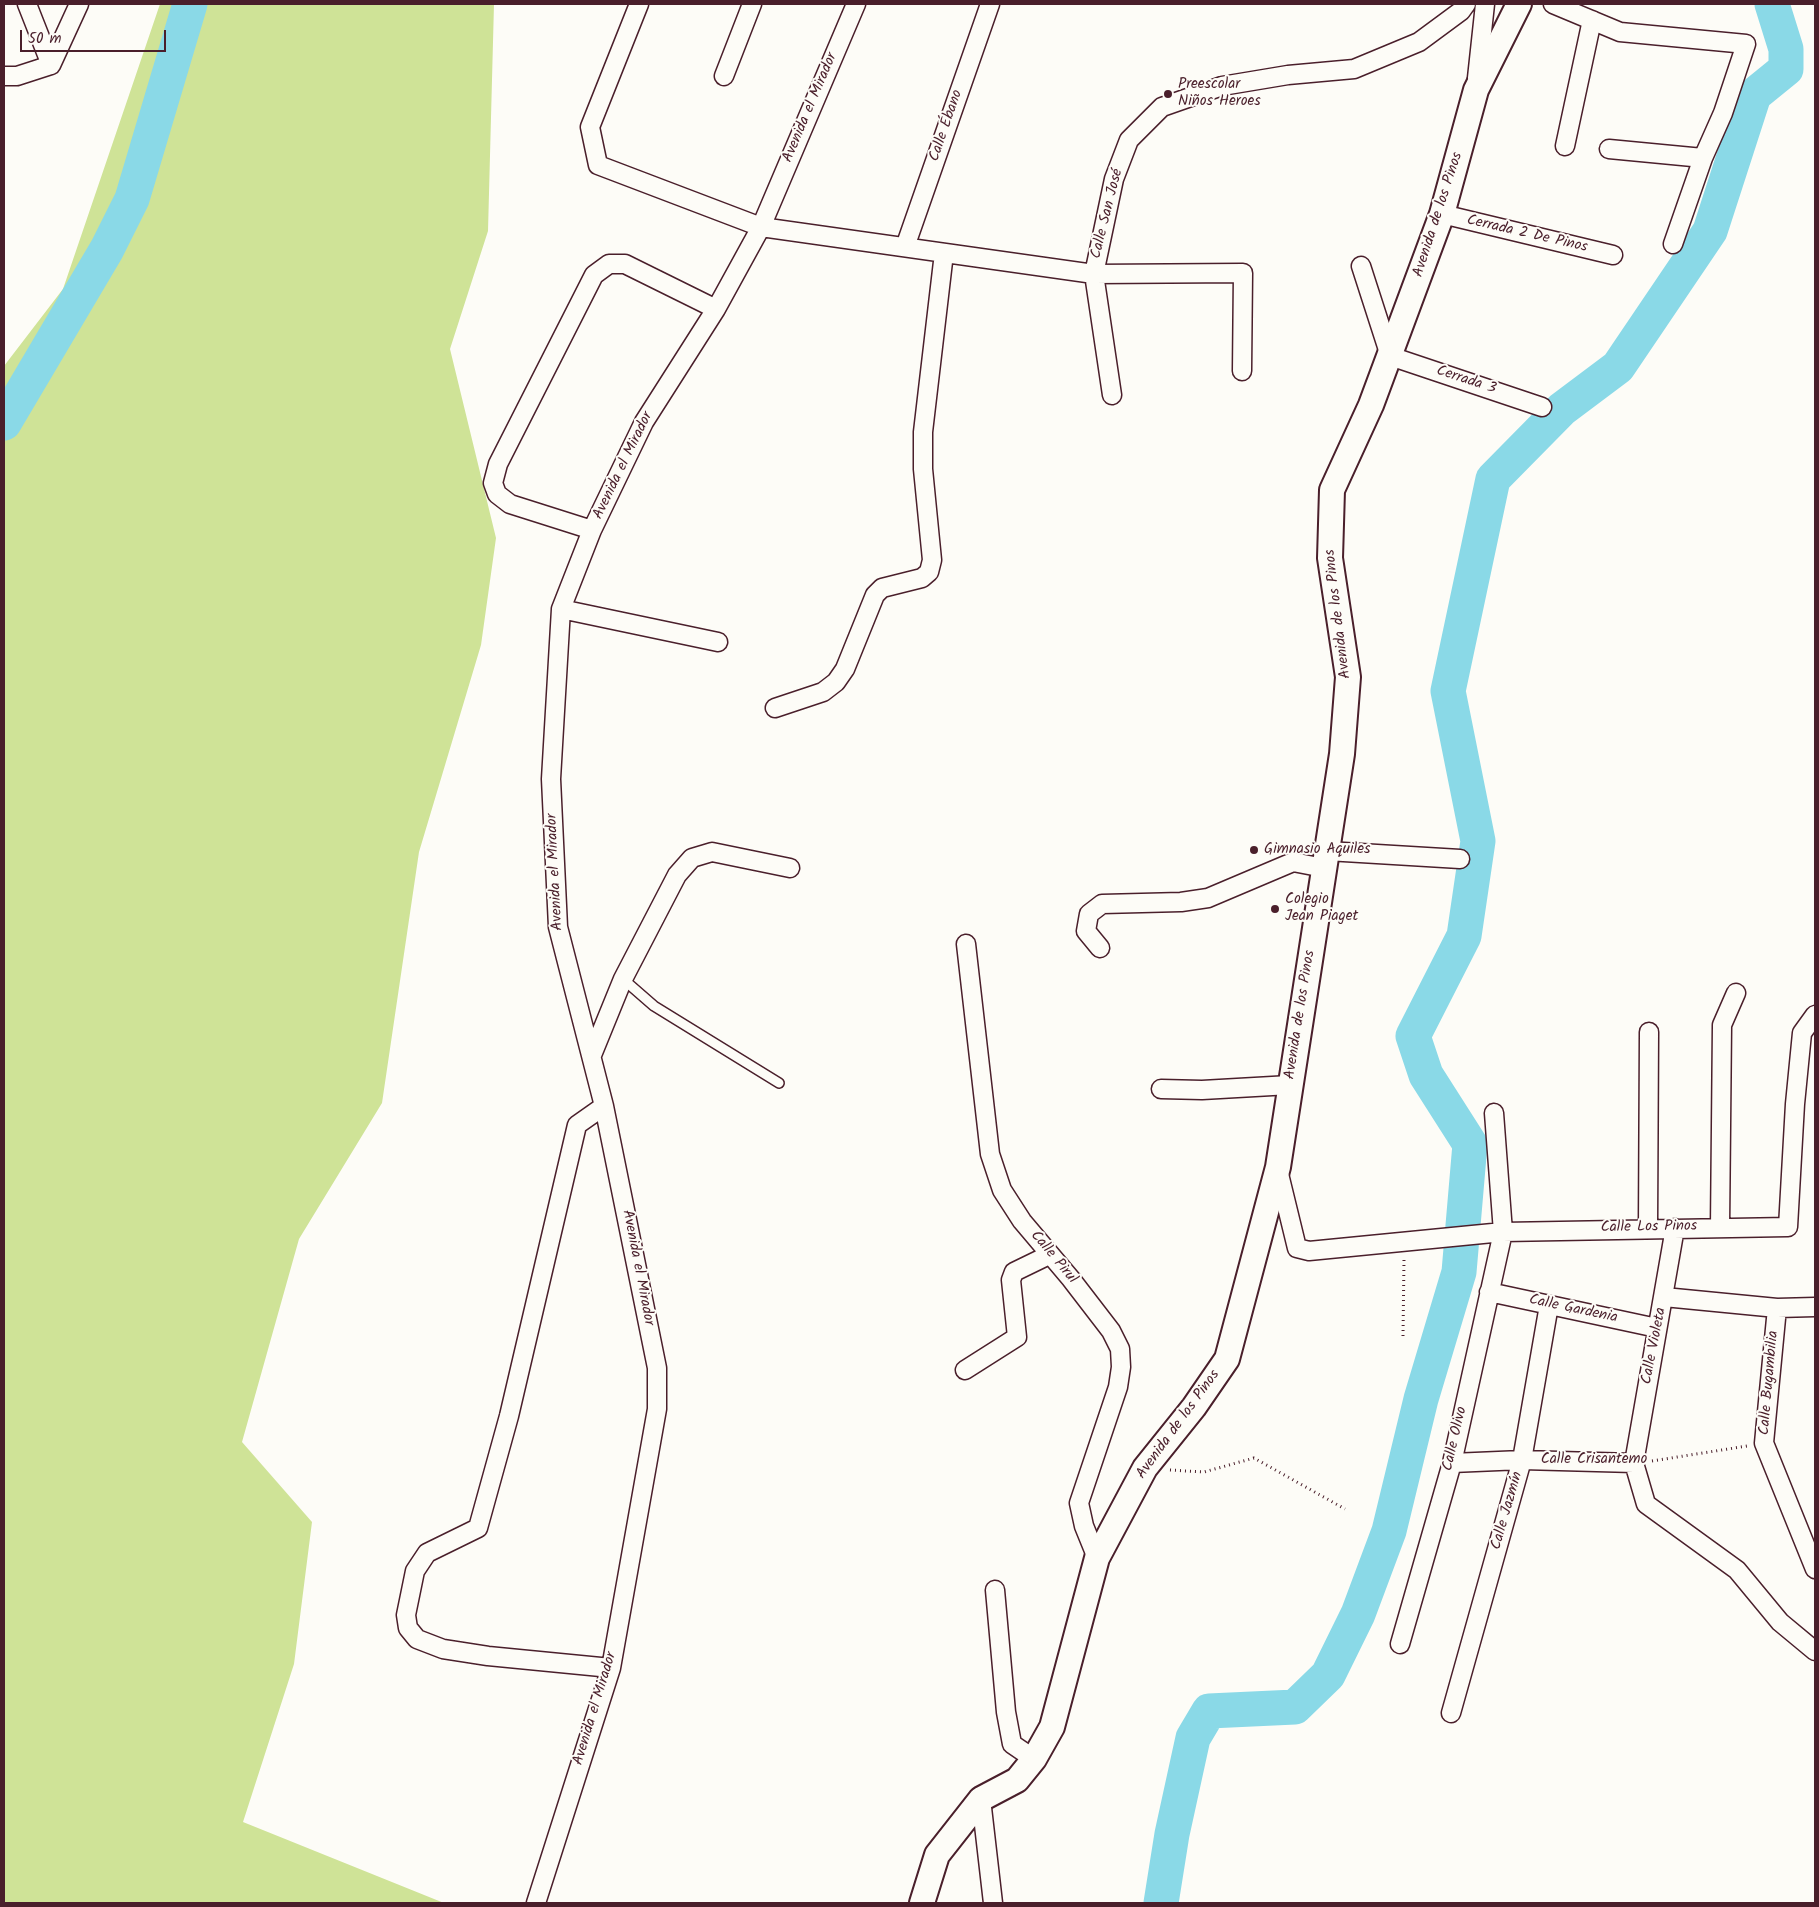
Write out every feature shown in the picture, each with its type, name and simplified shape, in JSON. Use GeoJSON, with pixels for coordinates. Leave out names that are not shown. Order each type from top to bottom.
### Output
{"type":"FeatureCollection","features":[{"type":"Feature","properties":{"kind":"street"},"geometry":{"type":"LineString","coordinates":[[27,4],[51,66]]}},
{"type":"Feature","properties":{"kind":"street"},"geometry":{"type":"LineString","coordinates":[[4,76],[17,76],[51,66],[79,4]]}},
{"type":"Feature","properties":{"kind":"street","name":"Calle San José"},"geometry":{"type":"LineString","coordinates":[[639,4],[590,127],[598,165],[760,227],[1094,274],[1243,274],[1242,372]]}},
{"type":"Feature","properties":{"kind":"street"},"geometry":{"type":"LineString","coordinates":[[724,76],[752,4]]}},
{"type":"Feature","properties":{"kind":"street","name":"Avenida el Mirador"},"geometry":{"type":"LineString","coordinates":[[536,1903],[611,1668],[657,1409],[656,1368],[604,1106],[592,1055],[568,974],[558,927],[551,779],[561,610],[592,530],[644,422],[716,309],[760,227],[856,4]]}},
{"type":"Feature","properties":{"kind":"street","name":"Calle Ébano"},"geometry":{"type":"LineString","coordinates":[[904,247],[990,4]]}},
{"type":"Feature","properties":{"kind":"street","name":"Calle San José"},"geometry":{"type":"LineString","coordinates":[[1094,274],[1114,179],[1129,140],[1162,107],[1222,86],[1288,75],[1354,69],[1419,42],[1461,11],[1466,4]]}},
{"type":"Feature","properties":{"kind":"street"},"geometry":{"type":"LineString","coordinates":[[1476,90],[1486,4]]}},
{"type":"Feature","properties":{"kind":"street","name":"Avenida de los Pinos"},"geometry":{"type":"LineString","coordinates":[[922,1903],[937,1855],[981,1799],[1017,1780],[1034,1759],[1052,1727],[1097,1558],[1145,1468],[1194,1407],[1227,1359],[1278,1168],[1342,754],[1348,677],[1330,558],[1332,490],[1372,405],[1442,214],[1476,90],[1519,4]]}},
{"type":"Feature","properties":{"kind":"street"},"geometry":{"type":"LineString","coordinates":[[1553,4],[1620,32],[1746,44],[1723,114],[1703,158],[1673,244]]}},
{"type":"Feature","properties":{"kind":"street"},"geometry":{"type":"LineString","coordinates":[[1565,146],[1592,20]]}},
{"type":"Feature","properties":{"kind":"street"},"geometry":{"type":"LineString","coordinates":[[1609,149],[1703,158]]}},
{"type":"Feature","properties":{"kind":"street","name":"Cerrada 2 De Pinos"},"geometry":{"type":"LineString","coordinates":[[1442,214],[1613,255]]}},
{"type":"Feature","properties":{"kind":"street"},"geometry":{"type":"LineString","coordinates":[[775,708],[823,692],[836,682],[845,669],[875,595],[882,588],[922,578],[929,572],[932,560],[923,469],[923,432],[944,253]]}},
{"type":"Feature","properties":{"kind":"street"},"geometry":{"type":"LineString","coordinates":[[592,530],[510,504],[497,494],[493,483],[498,464],[594,275],[609,264],[626,264],[716,309]]}},
{"type":"Feature","properties":{"kind":"street"},"geometry":{"type":"LineString","coordinates":[[1361,266],[1390,356]]}},
{"type":"Feature","properties":{"kind":"street"},"geometry":{"type":"LineString","coordinates":[[1094,274],[1112,395]]}},
{"type":"Feature","properties":{"kind":"street","name":"Cerrada 3"},"geometry":{"type":"LineString","coordinates":[[1390,356],[1542,407]]}},
{"type":"Feature","properties":{"kind":"street"},"geometry":{"type":"LineString","coordinates":[[561,610],[718,642]]}},
{"type":"Feature","properties":{"kind":"street"},"geometry":{"type":"LineString","coordinates":[[592,1055],[623,979],[677,875],[692,858],[712,852],[790,868]]}},
{"type":"Feature","properties":{"kind":"street"},"geometry":{"type":"LineString","coordinates":[[1100,948],[1086,931],[1089,914],[1102,904],[1181,902],[1208,898],[1293,862],[1326,859],[1460,859]]}},
{"type":"Feature","properties":{"kind":"street","name":"Calle Pirul"},"geometry":{"type":"LineString","coordinates":[[966,944],[990,1154],[1002,1190],[1022,1221],[1071,1279],[1110,1331],[1120,1349],[1122,1367],[1118,1387],[1078,1503],[1084,1526],[1097,1558]]}},
{"type":"Feature","properties":{"kind":"street"},"geometry":{"type":"LineString","coordinates":[[1720,1227],[1722,1025],[1736,993]]}},
{"type":"Feature","properties":{"kind":"street","name":"Calle Los Pinos"},"geometry":{"type":"LineString","coordinates":[[1278,1168],[1297,1248],[1309,1251],[1506,1231],[1720,1227],[1788,1228],[1795,1104],[1802,1033],[1815,1015]]}},
{"type":"Feature","properties":{"kind":"street"},"geometry":{"type":"LineString","coordinates":[[1648,1032],[1648,1228]]}},
{"type":"Feature","properties":{"kind":"street"},"geometry":{"type":"LineString","coordinates":[[1161,1089],[1202,1090],[1290,1085]]}},
{"type":"Feature","properties":{"kind":"street"},"geometry":{"type":"LineString","coordinates":[[604,1106],[577,1125],[509,1416],[478,1528],[427,1553],[415,1572],[406,1615],[408,1628],[417,1639],[443,1649],[488,1656],[611,1668]]}},
{"type":"Feature","properties":{"kind":"street","name":"Calle Olivo"},"geometry":{"type":"LineString","coordinates":[[1400,1644],[1452,1462],[1490,1292],[1506,1231],[1494,1113]]}},
{"type":"Feature","properties":{"kind":"street","name":"Calle Violeta"},"geometry":{"type":"LineString","coordinates":[[1634,1463],[1675,1228]]}},
{"type":"Feature","properties":{"kind":"street"},"geometry":{"type":"LineString","coordinates":[[965,1370],[1017,1336],[1012,1280],[1014,1272],[1049,1255]]}},
{"type":"Feature","properties":{"kind":"street","name":"Calle Gardenia"},"geometry":{"type":"LineString","coordinates":[[1490,1292],[1657,1328]]}},
{"type":"Feature","properties":{"kind":"street"},"geometry":{"type":"LineString","coordinates":[[1664,1297],[1777,1308],[1815,1307]]}},
{"type":"Feature","properties":{"kind":"street","name":"Calle Jazmín"},"geometry":{"type":"LineString","coordinates":[[1451,1713],[1522,1460],[1549,1305]]}},
{"type":"Feature","properties":{"kind":"street","name":"Calle Bugambilia"},"geometry":{"type":"LineString","coordinates":[[1777,1308],[1764,1443],[1815,1569]]}},
{"type":"Feature","properties":{"kind":"street","name":"Calle Crisantemo"},"geometry":{"type":"LineString","coordinates":[[1452,1462],[1522,1460],[1634,1463]]}},
{"type":"Feature","properties":{"kind":"street"},"geometry":{"type":"LineString","coordinates":[[1634,1463],[1646,1504],[1737,1570],[1780,1622],[1815,1651]]}},
{"type":"Feature","properties":{"kind":"street"},"geometry":{"type":"LineString","coordinates":[[995,1590],[1006,1712],[1012,1744],[1034,1759]]}},
{"type":"Feature","properties":{"kind":"street"},"geometry":{"type":"LineString","coordinates":[[981,1799],[993,1903]]}},
{"type":"Feature","properties":{"kind":"lane"},"geometry":{"type":"LineString","coordinates":[[623,979],[654,1006],[779,1083]]}},
{"type":"Feature","properties":{"kind":"path"},"geometry":{"type":"LineString","coordinates":[[1403,1336],[1404,1241]]}},
{"type":"Feature","properties":{"kind":"path","name":"Calle Crisantemo"},"geometry":{"type":"LineString","coordinates":[[1634,1463],[1764,1443]]}},
{"type":"Feature","properties":{"kind":"path"},"geometry":{"type":"LineString","coordinates":[[1145,1468],[1204,1472],[1254,1458],[1345,1509]]}},
{"type":"Feature","properties":{"kind":"green space"},"geometry":{"type":"Polygon","coordinates":[[[160,4],[494,4],[488,231],[450,349],[496,538],[481,645],[419,852],[382,1103],[299,1239],[242,1442],[312,1522],[294,1664],[243,1822],[444,1903],[4,1903],[4,366],[63,289],[160,4]]]}},
{"type":"Feature","properties":{"kind":"waterway"},"geometry":{"type":"LineString","coordinates":[[4,423],[107,249],[132,199],[190,4]]}},
{"type":"Feature","properties":{"kind":"waterway"},"geometry":{"type":"LineString","coordinates":[[1161,1903],[1172,1834],[1193,1738],[1209,1711],[1295,1707],[1328,1675],[1358,1614],[1389,1531],[1421,1399],[1459,1272],[1470,1144],[1426,1075],[1413,1036],[1464,936],[1478,841],[1448,691],[1493,479],[1562,409],[1618,367],[1710,231],[1754,95],[1786,69],[1786,49],[1772,4]]}},
{"type":"Feature","properties":{"kind":"place","name":"Preescolar Niños Heroes"},"geometry":{"type":"Point","coordinates":[1168,94]}},
{"type":"Feature","properties":{"kind":"place","name":"Gimnasio Aquiles"},"geometry":{"type":"Point","coordinates":[1254,850]}},
{"type":"Feature","properties":{"kind":"place","name":"Colegio Jean Piaget"},"geometry":{"type":"Point","coordinates":[1275,909]}}]}
